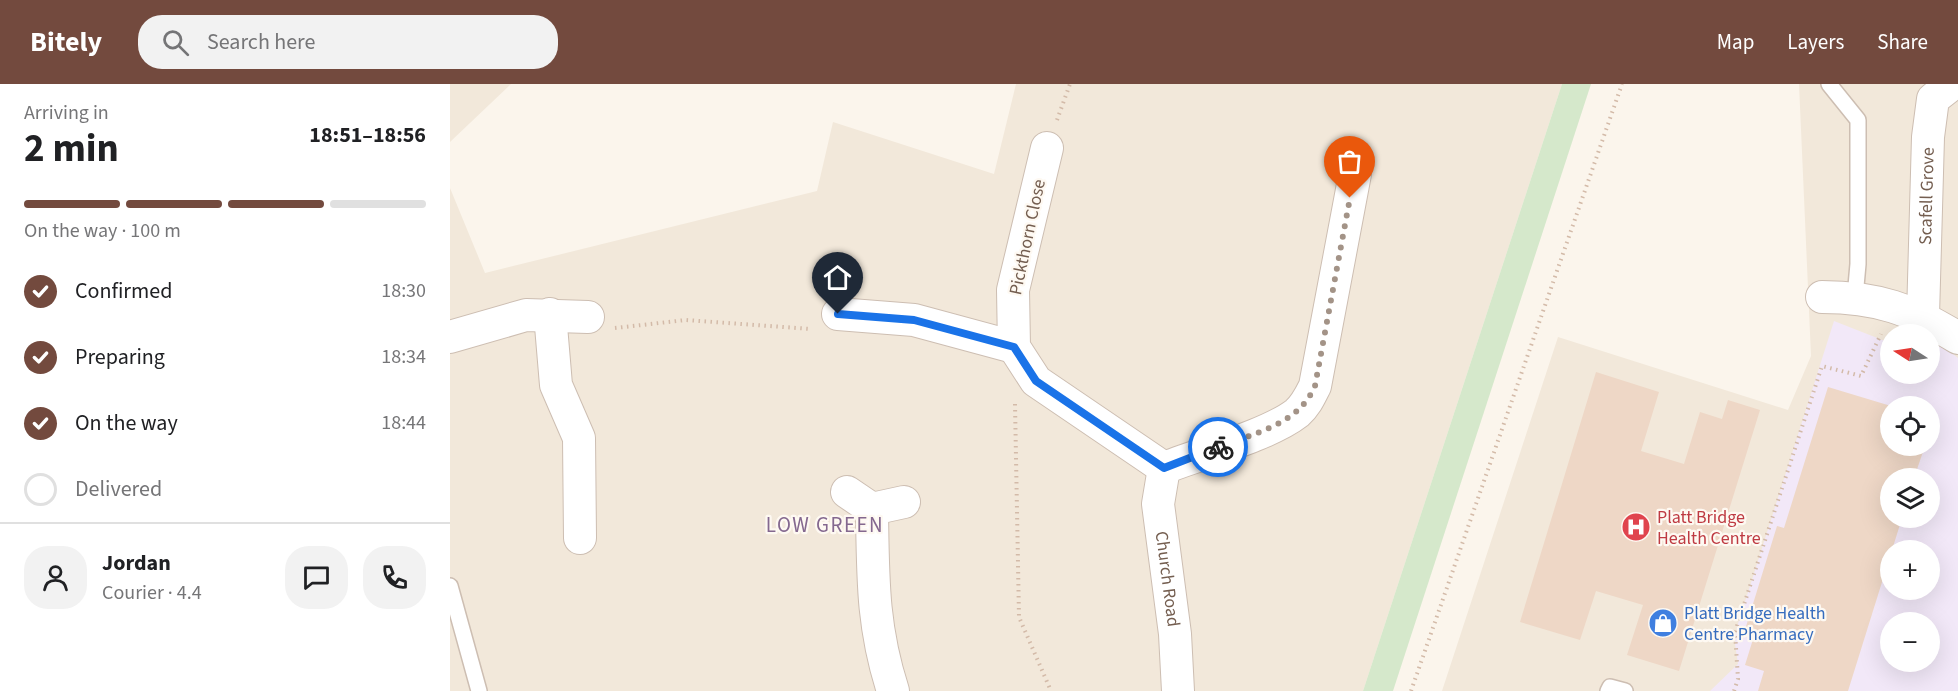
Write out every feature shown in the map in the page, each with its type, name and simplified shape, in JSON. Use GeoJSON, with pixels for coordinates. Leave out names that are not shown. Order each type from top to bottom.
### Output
{"type":"FeatureCollection","features":[{"type":"Feature","properties":{"kind":"street","name":"Scafell Grove"},"geometry":{"type":"LineString","coordinates":[[1909,311],[1933,99],[1952,84]]}},
{"type":"Feature","properties":{"kind":"street","name":"Pickthorn Close"},"geometry":{"type":"LineString","coordinates":[[1014,347],[1013,290],[1047,148]]}},
{"type":"Feature","properties":{"kind":"street"},"geometry":{"type":"LineString","coordinates":[[838,314],[914,320],[1014,347],[1036,381],[1164,468],[1279,424],[1298,412],[1309,400],[1315,386],[1355,174]]}},
{"type":"Feature","properties":{"kind":"street"},"geometry":{"type":"LineString","coordinates":[[1822,297],[1854,297],[1909,311],[1958,338]]}},
{"type":"Feature","properties":{"kind":"street"},"geometry":{"type":"LineString","coordinates":[[550,314],[556,385],[579,438],[580,538]]}},
{"type":"Feature","properties":{"kind":"street"},"geometry":{"type":"LineString","coordinates":[[450,337],[526,315],[588,316]]}},
{"type":"Feature","properties":{"kind":"street","name":"Church Road"},"geometry":{"type":"LineString","coordinates":[[1164,468],[1158,504],[1175,634],[1178,691]]}},
{"type":"Feature","properties":{"kind":"street"},"geometry":{"type":"LineString","coordinates":[[847,492],[872,510],[904,502]]}},
{"type":"Feature","properties":{"kind":"street"},"geometry":{"type":"LineString","coordinates":[[872,510],[874,614],[881,654],[893,691]]}},
{"type":"Feature","properties":{"kind":"lane"},"geometry":{"type":"LineString","coordinates":[[1829,84],[1858,120],[1858,264],[1854,297]]}},
{"type":"Feature","properties":{"kind":"lane"},"geometry":{"type":"LineString","coordinates":[[450,586],[479,691]]}},
{"type":"Feature","properties":{"kind":"lane"},"geometry":{"type":"LineString","coordinates":[[1608,691],[1610,687],[1625,691]]}},
{"type":"Feature","properties":{"kind":"path"},"geometry":{"type":"LineString","coordinates":[[1047,148],[1070,84]]}},
{"type":"Feature","properties":{"kind":"path"},"geometry":{"type":"LineString","coordinates":[[1411,691],[1622,84]]}},
{"type":"Feature","properties":{"kind":"path"},"geometry":{"type":"LineString","coordinates":[[1734,691],[1738,679],[1735,632],[1822,366],[1861,376],[1909,311]]}},
{"type":"Feature","properties":{"kind":"path"},"geometry":{"type":"LineString","coordinates":[[588,316],[598,330],[686,320],[828,330],[838,314]]}},
{"type":"Feature","properties":{"kind":"path"},"geometry":{"type":"LineString","coordinates":[[1015,394],[1019,616],[1051,691]]}},
{"type":"Feature","properties":{"kind":"shaded area"},"geometry":{"type":"Polygon","coordinates":[[[450,84],[511,84],[450,142],[450,84]]]}},
{"type":"Feature","properties":{"kind":"shaded area"},"geometry":{"type":"Polygon","coordinates":[[[1016,84],[1562,84],[1363,691],[450,691],[450,188],[485,273],[817,191],[833,122],[994,174],[1016,84]]]}},
{"type":"Feature","properties":{"kind":"shaded area"},"geometry":{"type":"Polygon","coordinates":[[[1799,84],[1958,84],[1958,691],[1442,691],[1558,337],[1788,410],[1811,356],[1799,84]]]}},
{"type":"Feature","properties":{"kind":"shaded area"},"geometry":{"type":"Polygon","coordinates":[[[1834,321],[1880,339],[1880,384],[1940,384],[1940,344],[1958,358],[1958,691],[1710,691],[1738,664],[1735,644],[1737,627],[1834,321]]]}},
{"type":"Feature","properties":{"kind":"green space"},"geometry":{"type":"Polygon","coordinates":[[[1562,84],[1591,84],[1393,691],[1363,691],[1562,84]]]}},
{"type":"Feature","properties":{"kind":"building","name":"Platt Bridge Health Centre"},"geometry":{"type":"Polygon","coordinates":[[[1596,372],[1659,392],[1641,451],[1684,464],[1700,412],[1722,419],[1728,400],[1760,410],[1679,671],[1627,655],[1643,605],[1596,591],[1580,640],[1520,622],[1596,372]]]}},
{"type":"Feature","properties":{"kind":"building"},"geometry":{"type":"Polygon","coordinates":[[[1828,387],[1880,403],[1880,456],[1922,456],[1917,468],[1880,468],[1880,528],[1899,528],[1895,540],[1880,540],[1880,588],[1848,691],[1758,691],[1764,671],[1745,665],[1754,636],[1744,633],[1777,526],[1784,528],[1828,387]]]}},
{"type":"Feature","properties":{"kind":"way so far"},"geometry":{"type":"LineString","coordinates":[[1218,447],[1279,424],[1298,412],[1309,400],[1315,386],[1350,198]]}},
{"type":"Feature","properties":{"kind":"place","name":"Platt Bridge Health Centre"},"geometry":{"type":"Point","coordinates":[1636,527]}},
{"type":"Feature","properties":{"kind":"place","name":"Platt Bridge Health Centre Pharmacy"},"geometry":{"type":"Point","coordinates":[1663,623]}},
{"type":"Feature","properties":{"kind":"district","name":"LOW GREEN"},"geometry":{"type":"Point","coordinates":[825,525]}},
{"type":"Feature","properties":{"kind":"route"},"geometry":{"type":"LineString","coordinates":[[838,314],[914,320],[1014,347],[1036,381],[1164,468],[1218,447]]}}]}
